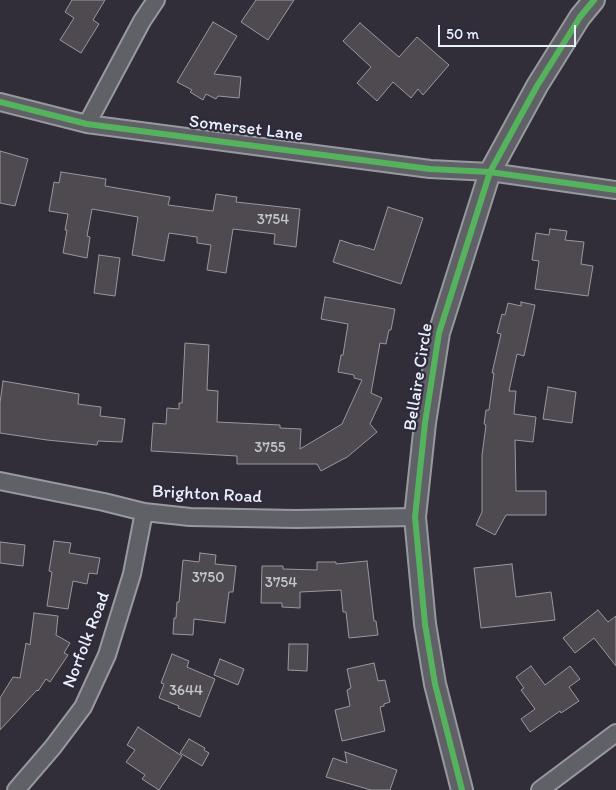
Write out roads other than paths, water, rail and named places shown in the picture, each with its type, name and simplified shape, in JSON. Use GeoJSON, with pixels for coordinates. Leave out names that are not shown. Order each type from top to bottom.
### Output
{"type":"FeatureCollection","features":[{"type":"Feature","properties":{"kind":"street"},"geometry":{"type":"LineString","coordinates":[[86,124],[156,0]]}},
{"type":"Feature","properties":{"kind":"street","name":"Bellaire Circle"},"geometry":{"type":"LineString","coordinates":[[462,790],[435,684],[425,624],[415,517],[425,422],[439,333],[490,172],[537,86],[580,17],[594,0]]}},
{"type":"Feature","properties":{"kind":"street","name":"Somerset Lane"},"geometry":{"type":"LineString","coordinates":[[0,102],[86,124],[430,169],[490,172],[616,190]]}},
{"type":"Feature","properties":{"kind":"street","name":"Brighton Road"},"geometry":{"type":"LineString","coordinates":[[0,481],[144,512],[190,517],[415,517]]}},
{"type":"Feature","properties":{"kind":"street","name":"Norfolk Road"},"geometry":{"type":"LineString","coordinates":[[16,790],[53,747],[83,706],[107,655],[132,574],[144,512]]}},
{"type":"Feature","properties":{"kind":"street"},"geometry":{"type":"LineString","coordinates":[[540,790],[616,733]]}}]}
